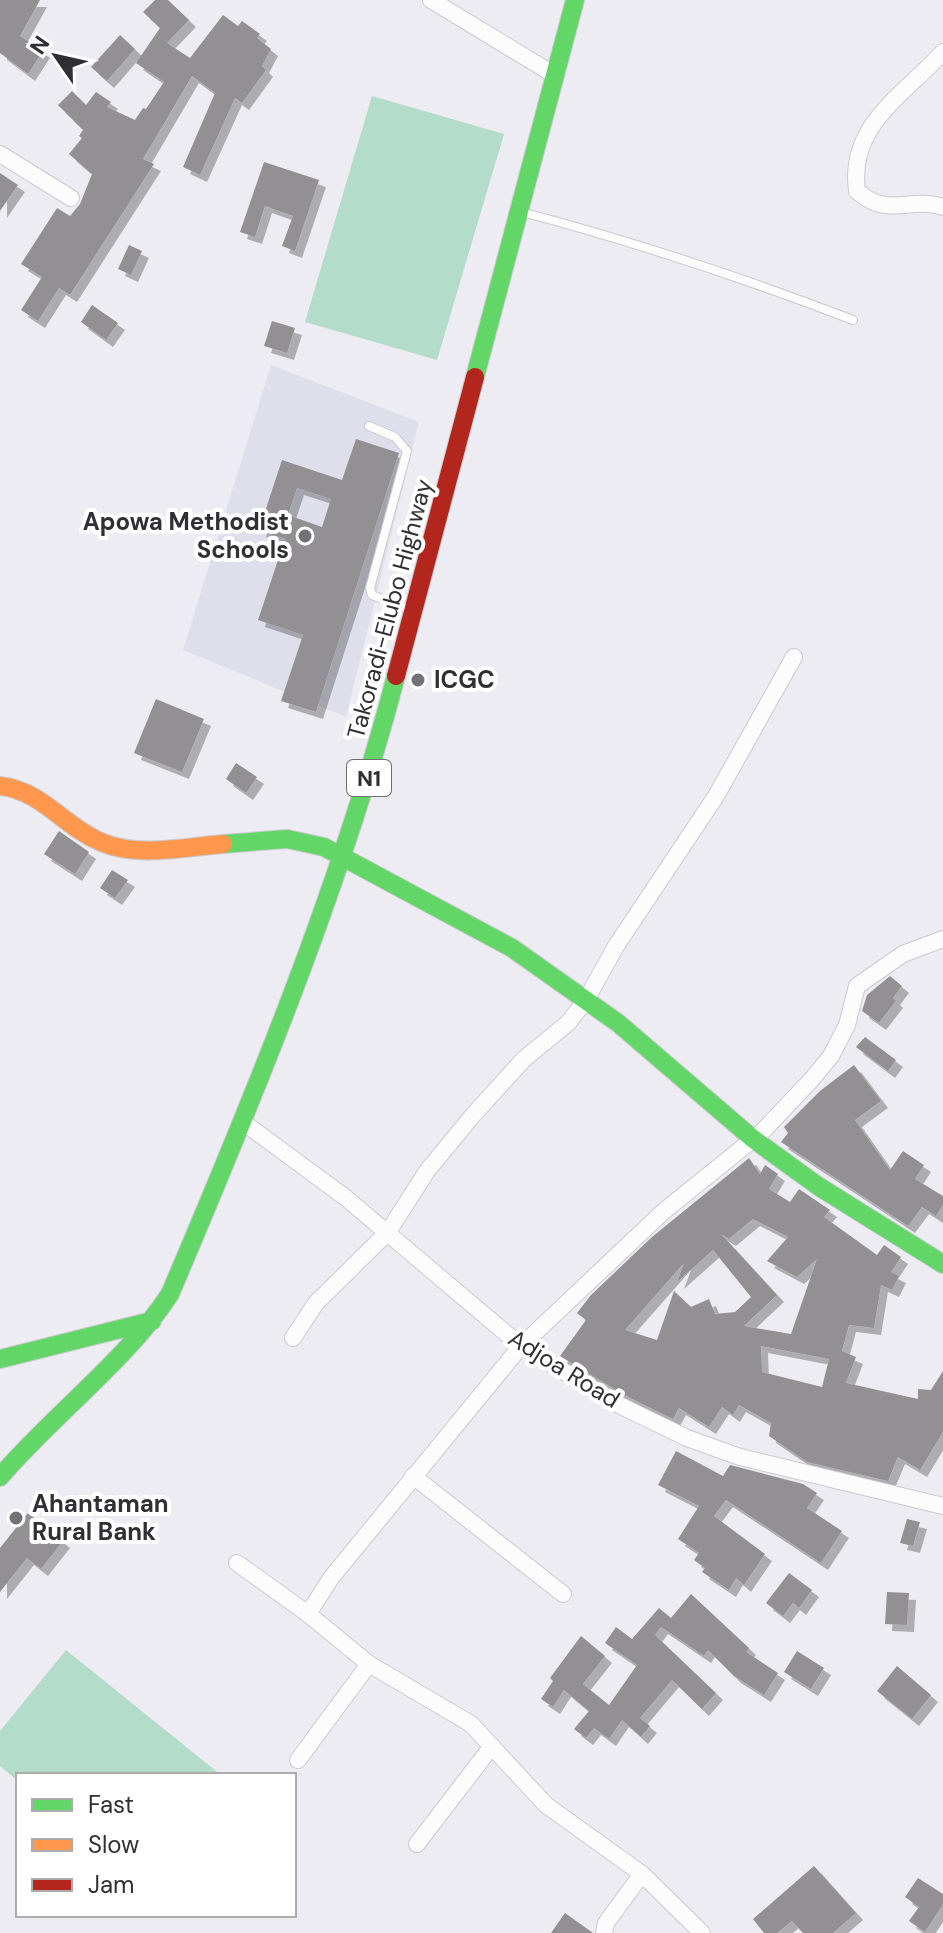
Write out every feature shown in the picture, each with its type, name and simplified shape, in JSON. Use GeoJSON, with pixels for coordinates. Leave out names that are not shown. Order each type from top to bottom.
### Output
{"type":"FeatureCollection","features":[{"type":"Feature","properties":{"kind":"main road","name":"Takoradi-Elubo Highway"},"geometry":{"type":"LineString","coordinates":[[0,1477],[35,1436],[153,1320],[170,1294],[243,1122],[372,768],[416,611],[517,211],[575,0]]}},
{"type":"Feature","properties":{"kind":"main road"},"geometry":{"type":"LineString","coordinates":[[0,786],[15,787],[43,798],[95,840],[114,847],[138,850],[287,839],[324,847],[512,948],[586,1000],[752,1138],[818,1186],[943,1264]]}},
{"type":"Feature","properties":{"kind":"main road"},"geometry":{"type":"LineString","coordinates":[[0,1359],[153,1320]]}},
{"type":"Feature","properties":{"kind":"street"},"geometry":{"type":"LineString","coordinates":[[431,0],[553,74]]}},
{"type":"Feature","properties":{"kind":"street"},"geometry":{"type":"LineString","coordinates":[[943,52],[871,124],[858,147],[854,168],[857,191],[870,203],[885,207],[943,207]]}},
{"type":"Feature","properties":{"kind":"street"},"geometry":{"type":"LineString","coordinates":[[0,154],[71,198]]}},
{"type":"Feature","properties":{"kind":"street"},"geometry":{"type":"LineString","coordinates":[[293,1338],[316,1303],[388,1232],[427,1171],[474,1114],[524,1059],[568,1023],[586,1000],[616,946],[716,796],[794,657]]}},
{"type":"Feature","properties":{"kind":"street"},"geometry":{"type":"LineString","coordinates":[[308,1614],[331,1578],[521,1346],[664,1211],[771,1124],[831,1056],[847,1025],[857,986],[903,954],[943,939]]}},
{"type":"Feature","properties":{"kind":"street","name":"Adjoa Road"},"geometry":{"type":"LineString","coordinates":[[243,1122],[388,1232],[521,1346],[621,1406],[687,1438],[740,1457],[943,1506]]}},
{"type":"Feature","properties":{"kind":"street"},"geometry":{"type":"LineString","coordinates":[[413,1476],[563,1594]]}},
{"type":"Feature","properties":{"kind":"street"},"geometry":{"type":"LineString","coordinates":[[237,1563],[308,1614],[369,1664],[471,1724],[546,1805],[642,1874],[702,1933]]}},
{"type":"Feature","properties":{"kind":"street"},"geometry":{"type":"LineString","coordinates":[[298,1760],[369,1664]]}},
{"type":"Feature","properties":{"kind":"street"},"geometry":{"type":"LineString","coordinates":[[417,1844],[492,1746]]}},
{"type":"Feature","properties":{"kind":"street"},"geometry":{"type":"LineString","coordinates":[[604,1933],[606,1923],[642,1874]]}},
{"type":"Feature","properties":{"kind":"lane"},"geometry":{"type":"LineString","coordinates":[[517,211],[635,242],[757,283],[853,320]]}},
{"type":"Feature","properties":{"kind":"lane"},"geometry":{"type":"LineString","coordinates":[[369,426],[395,437],[407,451],[372,579],[372,595],[416,611]]}},
{"type":"Feature","properties":{"kind":"shaded area","name":"Apowa Methodist Schools"},"geometry":{"type":"Polygon","coordinates":[[[271,365],[419,422],[346,717],[183,650],[271,365]]]}},
{"type":"Feature","properties":{"kind":"green space"},"geometry":{"type":"Polygon","coordinates":[[[372,96],[504,134],[437,360],[305,322],[372,96]]]}},
{"type":"Feature","properties":{"kind":"green space"},"geometry":{"type":"Polygon","coordinates":[[[66,1650],[219,1773],[16,1773],[16,1779],[0,1766],[0,1731],[66,1650]]]}},
{"type":"Feature","properties":{"kind":"building"},"geometry":{"type":"Polygon","coordinates":[[[0,0],[40,0],[20,36],[43,51],[28,74],[0,53],[0,0]]]}},
{"type":"Feature","properties":{"kind":"building"},"geometry":{"type":"Polygon","coordinates":[[[155,0],[168,0],[189,20],[167,43],[190,58],[223,15],[238,26],[242,21],[260,34],[257,38],[271,49],[262,66],[266,70],[242,103],[235,98],[200,175],[183,167],[215,93],[192,76],[143,159],[154,164],[70,295],[59,288],[38,321],[21,310],[42,277],[21,264],[57,208],[70,216],[80,204],[92,174],[69,154],[82,138],[79,136],[83,130],[58,105],[72,91],[86,105],[96,92],[111,102],[107,107],[135,120],[143,108],[146,109],[164,82],[136,63],[160,28],[143,12],[155,0]]]}},
{"type":"Feature","properties":{"kind":"building"},"geometry":{"type":"Polygon","coordinates":[[[120,35],[135,49],[107,81],[91,67],[120,35]]]}},
{"type":"Feature","properties":{"kind":"building"},"geometry":{"type":"Polygon","coordinates":[[[264,162],[319,180],[295,251],[282,246],[293,216],[265,206],[255,237],[240,232],[264,162]]]}},
{"type":"Feature","properties":{"kind":"building"},"geometry":{"type":"Polygon","coordinates":[[[0,173],[18,185],[0,211],[0,173]]]}},
{"type":"Feature","properties":{"kind":"building"},"geometry":{"type":"Polygon","coordinates":[[[129,245],[142,251],[131,275],[118,269],[129,245]]]}},
{"type":"Feature","properties":{"kind":"building"},"geometry":{"type":"Polygon","coordinates":[[[92,305],[118,323],[106,340],[81,322],[92,305]]]}},
{"type":"Feature","properties":{"kind":"building"},"geometry":{"type":"Polygon","coordinates":[[[272,321],[295,328],[287,353],[264,346],[272,321]]]}},
{"type":"Feature","properties":{"kind":"building"},"geometry":{"type":"Polygon","coordinates":[[[356,439],[399,453],[316,712],[281,701],[303,635],[258,620],[285,539],[259,530],[282,460],[342,480],[356,439]],[[297,488],[288,515],[322,527],[331,499],[297,488]]]}},
{"type":"Feature","properties":{"kind":"building"},"geometry":{"type":"Polygon","coordinates":[[[156,699],[204,719],[182,772],[134,753],[156,699]]]}},
{"type":"Feature","properties":{"kind":"building"},"geometry":{"type":"Polygon","coordinates":[[[236,763],[257,777],[246,793],[226,779],[236,763]]]}},
{"type":"Feature","properties":{"kind":"building"},"geometry":{"type":"Polygon","coordinates":[[[59,831],[89,852],[75,874],[44,854],[59,831]]]}},
{"type":"Feature","properties":{"kind":"building"},"geometry":{"type":"Polygon","coordinates":[[[112,870],[128,880],[115,898],[100,888],[112,870]]]}},
{"type":"Feature","properties":{"kind":"building"},"geometry":{"type":"Polygon","coordinates":[[[890,976],[902,986],[893,998],[896,1001],[879,1023],[862,1011],[867,995],[890,976]]]}},
{"type":"Feature","properties":{"kind":"building"},"geometry":{"type":"Polygon","coordinates":[[[865,1037],[896,1060],[888,1071],[856,1047],[865,1037]]]}},
{"type":"Feature","properties":{"kind":"building"},"geometry":{"type":"Polygon","coordinates":[[[854,1065],[881,1101],[855,1120],[890,1170],[903,1151],[924,1165],[915,1179],[943,1196],[943,1205],[936,1216],[922,1207],[908,1226],[781,1142],[788,1133],[784,1127],[820,1091],[854,1065]]]}},
{"type":"Feature","properties":{"kind":"building"},"geometry":{"type":"Polygon","coordinates":[[[749,1158],[760,1174],[765,1165],[778,1174],[769,1189],[790,1202],[799,1189],[830,1210],[824,1217],[877,1255],[884,1245],[901,1257],[891,1272],[899,1276],[892,1290],[881,1285],[874,1328],[849,1325],[842,1351],[856,1357],[846,1383],[918,1399],[918,1389],[931,1390],[943,1371],[943,1432],[920,1470],[898,1457],[888,1481],[807,1462],[769,1436],[771,1423],[739,1405],[733,1415],[722,1407],[709,1427],[679,1408],[673,1419],[626,1396],[560,1356],[586,1320],[577,1313],[591,1295],[652,1237],[749,1158]],[[753,1219],[729,1239],[721,1234],[777,1295],[744,1326],[791,1334],[817,1259],[797,1277],[767,1261],[788,1237],[753,1219]],[[713,1250],[677,1282],[684,1263],[625,1330],[657,1340],[674,1291],[691,1307],[709,1299],[715,1314],[735,1312],[751,1297],[713,1250]],[[761,1346],[762,1372],[822,1387],[829,1359],[761,1346]]]}},
{"type":"Feature","properties":{"kind":"building"},"geometry":{"type":"Polygon","coordinates":[[[676,1451],[723,1476],[730,1465],[803,1484],[817,1493],[807,1508],[842,1531],[821,1563],[726,1500],[714,1516],[765,1554],[744,1585],[736,1578],[729,1590],[702,1572],[705,1568],[694,1560],[699,1553],[678,1539],[699,1506],[658,1485],[676,1451]]]}},
{"type":"Feature","properties":{"kind":"building"},"geometry":{"type":"Polygon","coordinates":[[[28,1513],[63,1541],[41,1569],[27,1558],[0,1592],[0,1548],[28,1513]]]}},
{"type":"Feature","properties":{"kind":"building"},"geometry":{"type":"Polygon","coordinates":[[[907,1519],[920,1522],[913,1546],[900,1543],[907,1519]]]}},
{"type":"Feature","properties":{"kind":"building"},"geometry":{"type":"Polygon","coordinates":[[[789,1573],[812,1590],[799,1608],[793,1603],[783,1616],[766,1603],[789,1573]]]}},
{"type":"Feature","properties":{"kind":"building"},"geometry":{"type":"Polygon","coordinates":[[[887,1592],[909,1593],[907,1625],[885,1624],[887,1592]]]}},
{"type":"Feature","properties":{"kind":"building"},"geometry":{"type":"Polygon","coordinates":[[[691,1594],[749,1648],[746,1652],[778,1673],[764,1695],[734,1676],[708,1650],[704,1656],[661,1627],[655,1635],[716,1693],[702,1709],[672,1680],[640,1718],[650,1726],[641,1737],[622,1720],[609,1739],[594,1728],[586,1738],[574,1729],[589,1711],[564,1690],[553,1707],[541,1699],[553,1681],[550,1678],[581,1636],[605,1656],[583,1684],[609,1705],[637,1665],[605,1643],[616,1627],[632,1639],[659,1608],[671,1618],[691,1594]]]}},
{"type":"Feature","properties":{"kind":"building"},"geometry":{"type":"Polygon","coordinates":[[[797,1651],[824,1668],[811,1689],[784,1672],[797,1651]]]}},
{"type":"Feature","properties":{"kind":"building"},"geometry":{"type":"Polygon","coordinates":[[[897,1666],[931,1695],[912,1719],[877,1691],[897,1666]]]}},
{"type":"Feature","properties":{"kind":"building"},"geometry":{"type":"Polygon","coordinates":[[[814,1866],[856,1913],[833,1933],[803,1933],[792,1921],[777,1933],[764,1933],[753,1919],[814,1866]]]}},
{"type":"Feature","properties":{"kind":"building"},"geometry":{"type":"Polygon","coordinates":[[[918,1878],[943,1894],[943,1904],[925,1932],[909,1921],[919,1907],[905,1897],[918,1878]]]}},
{"type":"Feature","properties":{"kind":"building"},"geometry":{"type":"Polygon","coordinates":[[[565,1913],[593,1933],[551,1933],[565,1913]]]}},
{"type":"Feature","properties":{"kind":"traffic: fast"},"geometry":{"type":"LineString","coordinates":[[475,377],[575,0]]}},
{"type":"Feature","properties":{"kind":"traffic: fast"},"geometry":{"type":"LineString","coordinates":[[0,1477],[133,1342],[170,1294],[264,1066],[323,911],[374,755],[396,676]]}},
{"type":"Feature","properties":{"kind":"traffic: fast"},"geometry":{"type":"LineString","coordinates":[[223,844],[287,839],[324,847],[512,948],[618,1023],[752,1138],[818,1186],[943,1264]]}},
{"type":"Feature","properties":{"kind":"traffic: fast"},"geometry":{"type":"LineString","coordinates":[[0,1359],[152,1321]]}},
{"type":"Feature","properties":{"kind":"traffic: slow"},"geometry":{"type":"LineString","coordinates":[[0,786],[29,795],[88,835],[115,847],[161,850],[223,844]]}},
{"type":"Feature","properties":{"kind":"traffic: jam"},"geometry":{"type":"LineString","coordinates":[[396,676],[475,377]]}},
{"type":"Feature","properties":{"kind":"place","name":"Apowa Methodist Schools"},"geometry":{"type":"Point","coordinates":[305,536]}},
{"type":"Feature","properties":{"kind":"place","name":"ICGC"},"geometry":{"type":"Point","coordinates":[418,680]}},
{"type":"Feature","properties":{"kind":"place","name":"Ahantaman Rural Bank"},"geometry":{"type":"Point","coordinates":[16,1518]}}]}
